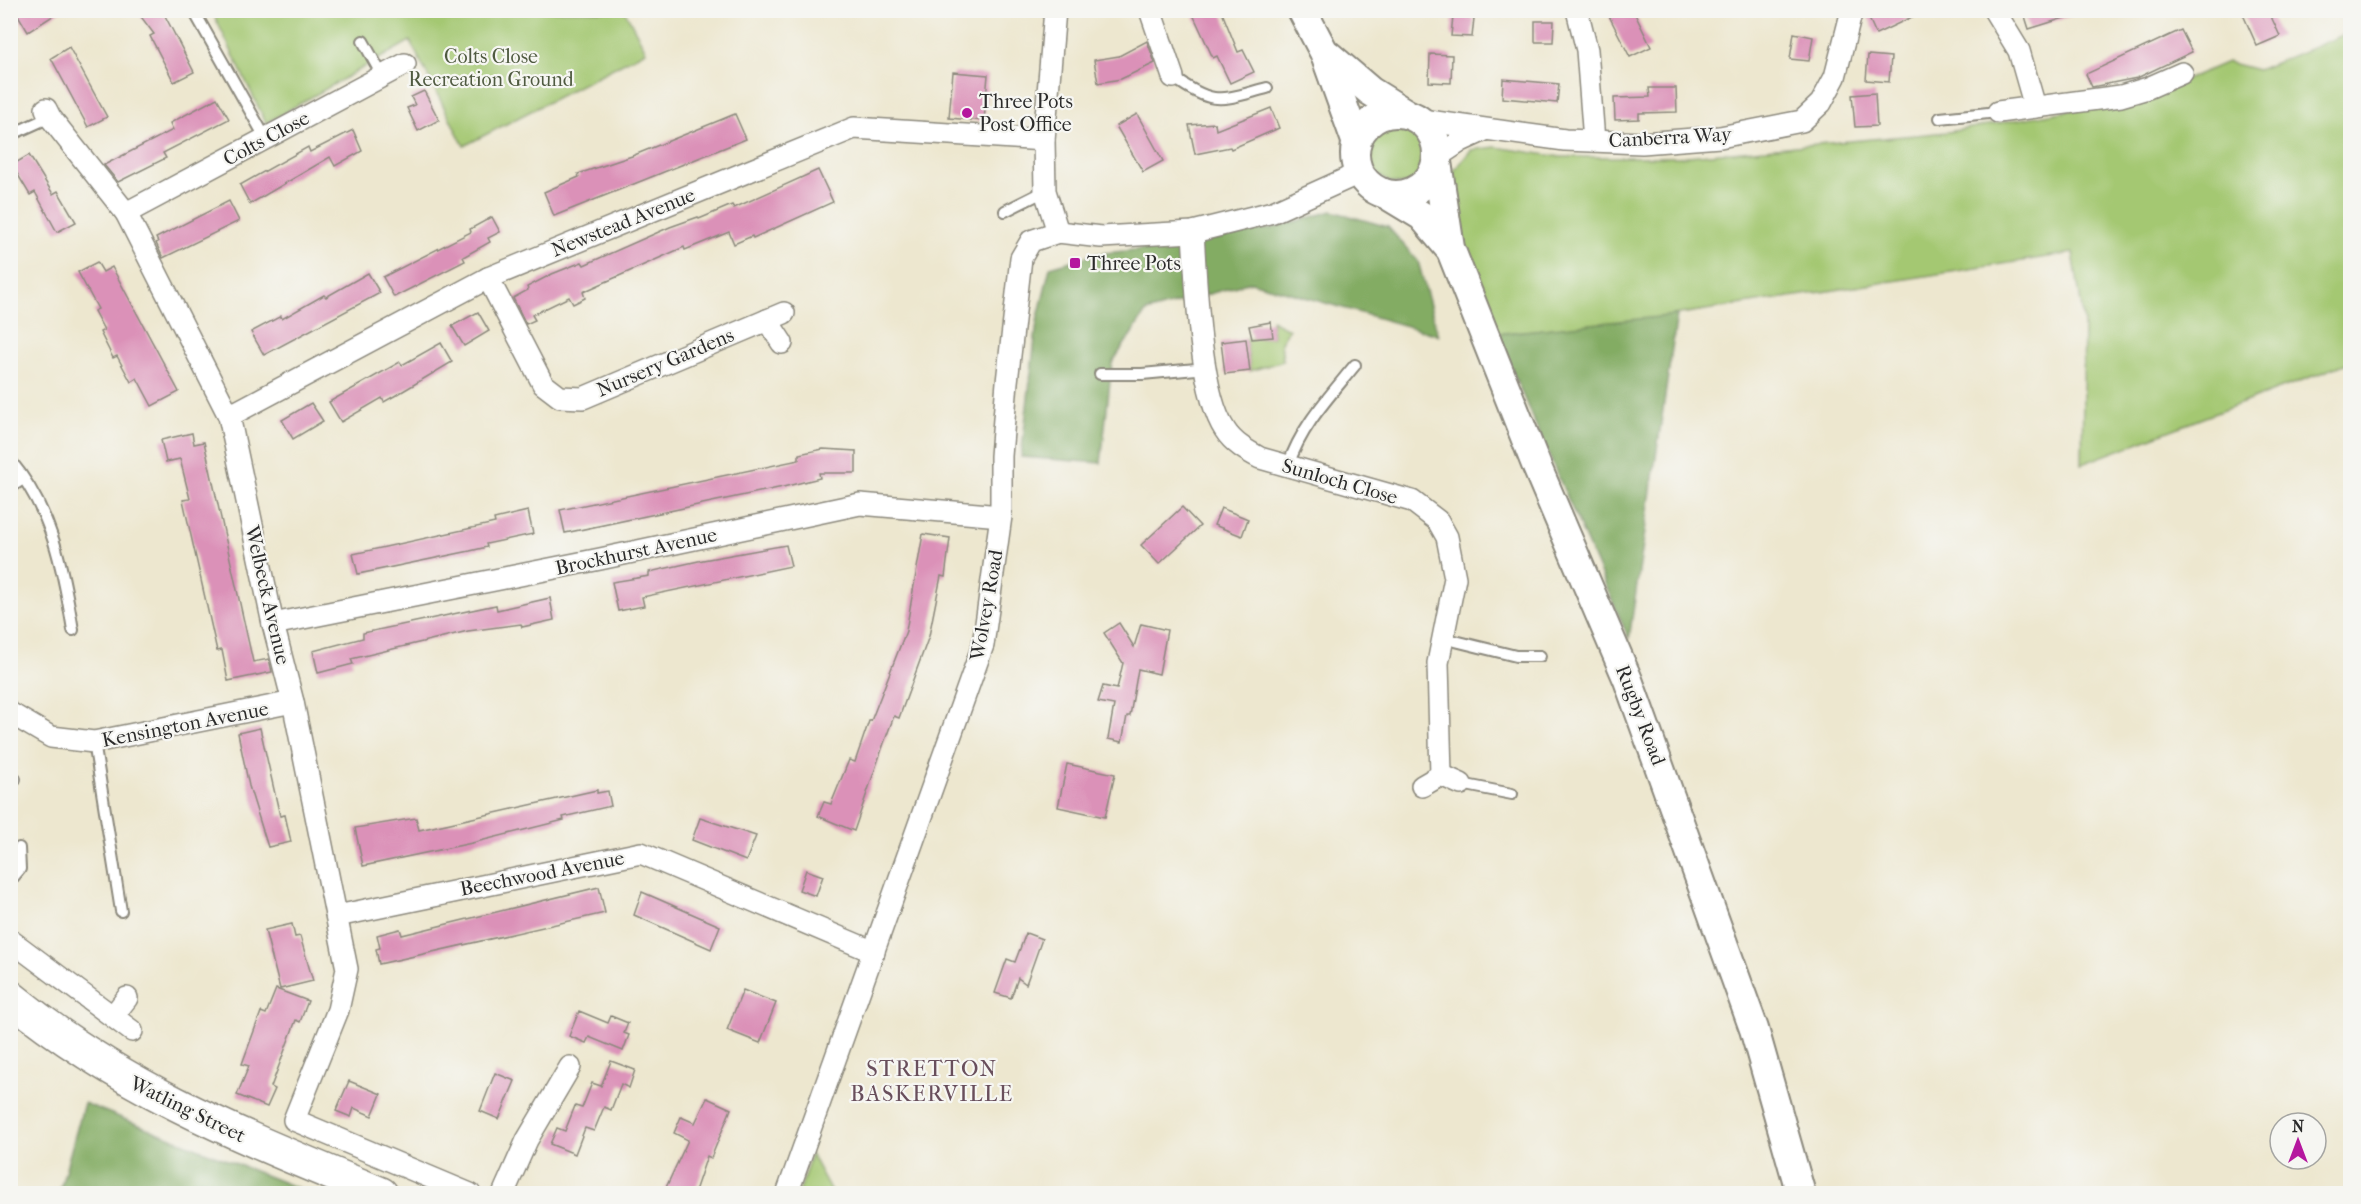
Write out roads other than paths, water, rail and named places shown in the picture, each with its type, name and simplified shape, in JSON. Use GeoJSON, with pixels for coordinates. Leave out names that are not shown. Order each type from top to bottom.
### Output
{"type":"FeatureCollection","features":[{"type":"Feature","properties":{"kind":"highway","name":"Watling Street"},"geometry":{"type":"LineString","coordinates":[[10,997],[38,1020],[110,1070],[176,1106],[381,1194]]}},
{"type":"Feature","properties":{"kind":"main road"},"geometry":{"type":"LineString","coordinates":[[1302,10],[1324,52],[1356,141],[1355,162],[1358,171],[1368,185],[1384,193],[1397,195],[1417,189],[1432,175],[1437,160],[1434,137],[1414,117],[1370,92],[1324,52]]}},
{"type":"Feature","properties":{"kind":"main road"},"geometry":{"type":"LineString","coordinates":[[1356,141],[1364,127],[1376,117],[1392,112],[1414,117]]}},
{"type":"Feature","properties":{"kind":"main road","name":"Rugby Road"},"geometry":{"type":"LineString","coordinates":[[1437,160],[1450,248],[1537,467],[1628,680],[1754,1029],[1801,1194]]}},
{"type":"Feature","properties":{"kind":"main road","name":"Rugby Road"},"geometry":{"type":"LineString","coordinates":[[1384,193],[1422,216],[1450,248]]}},
{"type":"Feature","properties":{"kind":"street"},"geometry":{"type":"LineString","coordinates":[[1055,10],[1044,140],[1046,191],[1058,232],[1101,237],[1193,232],[1273,212],[1358,171]]}},
{"type":"Feature","properties":{"kind":"street"},"geometry":{"type":"LineString","coordinates":[[1150,10],[1173,77]]}},
{"type":"Feature","properties":{"kind":"street"},"geometry":{"type":"LineString","coordinates":[[1577,10],[1587,50],[1594,141]]}},
{"type":"Feature","properties":{"kind":"street","name":"Canberra Way"},"geometry":{"type":"LineString","coordinates":[[1414,117],[1485,130],[1565,140],[1642,142],[1720,138],[1802,121],[1821,103],[1835,77],[1852,10]]}},
{"type":"Feature","properties":{"kind":"street"},"geometry":{"type":"LineString","coordinates":[[1994,10],[2019,51],[2035,107]]}},
{"type":"Feature","properties":{"kind":"street","name":"Colts Close"},"geometry":{"type":"LineString","coordinates":[[126,213],[405,64]]}},
{"type":"Feature","properties":{"kind":"street"},"geometry":{"type":"LineString","coordinates":[[1998,112],[2121,96],[2148,88],[2182,72]]}},
{"type":"Feature","properties":{"kind":"street","name":"Welbeck Avenue"},"geometry":{"type":"LineString","coordinates":[[48,113],[126,213],[229,416],[273,624],[293,702],[347,969],[338,1010],[294,1120],[470,1194]]}},
{"type":"Feature","properties":{"kind":"street","name":"Newstead Avenue"},"geometry":{"type":"LineString","coordinates":[[229,416],[488,278],[854,128],[1044,140]]}},
{"type":"Feature","properties":{"kind":"street"},"geometry":{"type":"LineString","coordinates":[[1437,160],[1461,141],[1485,130]]}},
{"type":"Feature","properties":{"kind":"street","name":"Wolvey Road"},"geometry":{"type":"LineString","coordinates":[[787,1194],[982,645],[1001,516],[1005,403],[1021,258],[1031,241],[1058,232]]}},
{"type":"Feature","properties":{"kind":"street","name":"Sunloch Close"},"geometry":{"type":"LineString","coordinates":[[1193,232],[1200,330],[1215,412],[1225,431],[1239,446],[1260,458],[1412,501],[1438,522],[1447,537],[1455,578],[1438,663],[1441,774]]}},
{"type":"Feature","properties":{"kind":"street","name":"Nursery Gardens"},"geometry":{"type":"LineString","coordinates":[[488,278],[543,384],[560,397],[583,398],[776,316],[782,343]]}},
{"type":"Feature","properties":{"kind":"street","name":"Brockhurst Avenue"},"geometry":{"type":"LineString","coordinates":[[273,624],[600,559],[860,504],[1001,516]]}},
{"type":"Feature","properties":{"kind":"street","name":"Kensington Avenue"},"geometry":{"type":"LineString","coordinates":[[10,713],[51,737],[94,742],[293,702]]}},
{"type":"Feature","properties":{"kind":"street"},"geometry":{"type":"LineString","coordinates":[[1422,786],[1441,774],[1461,784]]}},
{"type":"Feature","properties":{"kind":"street","name":"Beechwood Avenue"},"geometry":{"type":"LineString","coordinates":[[337,916],[641,853],[874,952]]}},
{"type":"Feature","properties":{"kind":"street"},"geometry":{"type":"LineString","coordinates":[[10,940],[132,1031]]}},
{"type":"Feature","properties":{"kind":"street"},"geometry":{"type":"LineString","coordinates":[[113,1016],[127,998]]}},
{"type":"Feature","properties":{"kind":"street"},"geometry":{"type":"LineString","coordinates":[[503,1194],[527,1140],[570,1067]]}},
{"type":"Feature","properties":{"kind":"lane"},"geometry":{"type":"LineString","coordinates":[[195,13],[266,139]]}},
{"type":"Feature","properties":{"kind":"lane"},"geometry":{"type":"LineString","coordinates":[[363,41],[383,77]]}},
{"type":"Feature","properties":{"kind":"lane"},"geometry":{"type":"LineString","coordinates":[[1173,77],[1198,95],[1220,100],[1267,88]]}},
{"type":"Feature","properties":{"kind":"lane"},"geometry":{"type":"LineString","coordinates":[[1940,118],[1998,112]]}},
{"type":"Feature","properties":{"kind":"lane"},"geometry":{"type":"LineString","coordinates":[[10,135],[48,113]]}},
{"type":"Feature","properties":{"kind":"lane"},"geometry":{"type":"LineString","coordinates":[[1005,211],[1046,191]]}},
{"type":"Feature","properties":{"kind":"lane"},"geometry":{"type":"LineString","coordinates":[[1288,466],[1295,444],[1304,429],[1355,365]]}},
{"type":"Feature","properties":{"kind":"lane"},"geometry":{"type":"LineString","coordinates":[[1100,374],[1142,374],[1207,368]]}},
{"type":"Feature","properties":{"kind":"lane"},"geometry":{"type":"LineString","coordinates":[[10,460],[41,504],[52,530],[62,563],[73,630]]}},
{"type":"Feature","properties":{"kind":"lane"},"geometry":{"type":"LineString","coordinates":[[10,488],[23,478]]}},
{"type":"Feature","properties":{"kind":"lane"},"geometry":{"type":"LineString","coordinates":[[1443,638],[1516,656],[1540,656]]}},
{"type":"Feature","properties":{"kind":"lane"},"geometry":{"type":"LineString","coordinates":[[94,742],[121,911]]}},
{"type":"Feature","properties":{"kind":"lane"},"geometry":{"type":"LineString","coordinates":[[1461,784],[1512,794]]}},
{"type":"Feature","properties":{"kind":"lane"},"geometry":{"type":"LineString","coordinates":[[10,881],[20,869],[19,848]]}},
{"type":"Feature","properties":{"kind":"place","name":"Three Pots Post Office"},"geometry":{"type":"Point","coordinates":[967,113]}},
{"type":"Feature","properties":{"kind":"place","name":"Three Pots"},"geometry":{"type":"Point","coordinates":[1075,263]}},
{"type":"Feature","properties":{"kind":"district","name":"STRETTON BASKERVILLE"},"geometry":{"type":"Point","coordinates":[932,1080]}},
{"type":"Feature","properties":{"kind":"park label","name":"Colts Close Recreation Ground"},"geometry":{"type":"Point","coordinates":[491,68]}}]}
